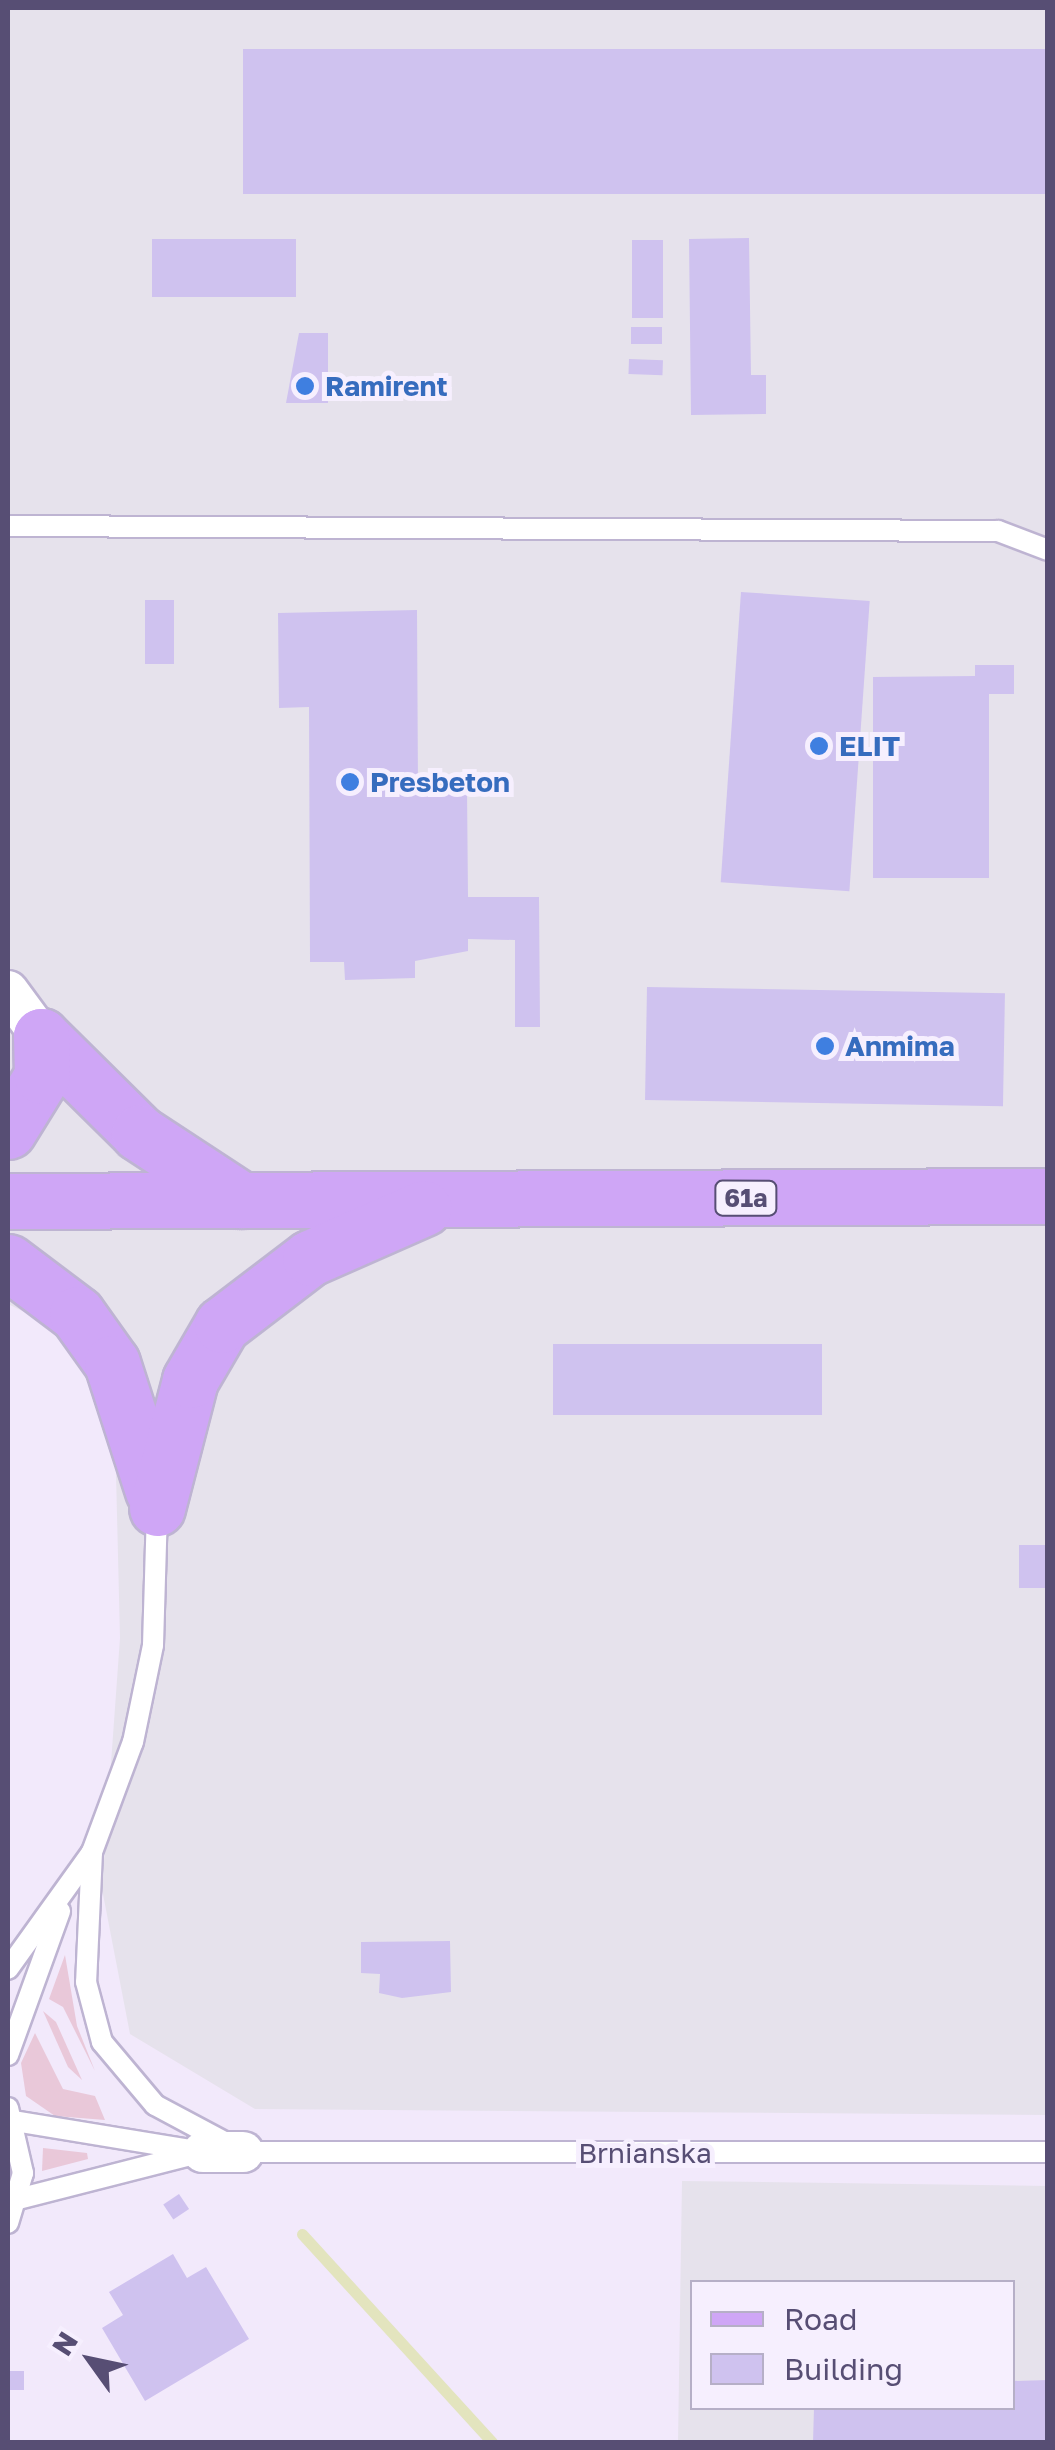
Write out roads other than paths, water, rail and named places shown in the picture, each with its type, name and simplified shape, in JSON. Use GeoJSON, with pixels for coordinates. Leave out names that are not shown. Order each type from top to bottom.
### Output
{"type":"FeatureCollection","features":[{"type":"Feature","properties":{"kind":"main road"},"geometry":{"type":"LineString","coordinates":[[8,1130],[42,1076],[41,1036]]}},
{"type":"Feature","properties":{"kind":"main road"},"geometry":{"type":"LineString","coordinates":[[41,1036],[139,1133],[241,1200]]}},
{"type":"Feature","properties":{"kind":"main road","name":"61a"},"geometry":{"type":"LineString","coordinates":[[8,1201],[1048,1196]]}},
{"type":"Feature","properties":{"kind":"main road"},"geometry":{"type":"LineString","coordinates":[[156,1508],[190,1380],[222,1325],[310,1258],[444,1199]]}},
{"type":"Feature","properties":{"kind":"main road"},"geometry":{"type":"LineString","coordinates":[[8,1262],[78,1314],[112,1363],[156,1508]]}},
{"type":"Feature","properties":{"kind":"street"},"geometry":{"type":"LineString","coordinates":[[8,991],[41,1036]]}},
{"type":"Feature","properties":{"kind":"street"},"geometry":{"type":"LineString","coordinates":[[202,2152],[243,2152]]}},
{"type":"Feature","properties":{"kind":"lane"},"geometry":{"type":"LineString","coordinates":[[8,526],[998,531],[1048,550]]}},
{"type":"Feature","properties":{"kind":"lane"},"geometry":{"type":"LineString","coordinates":[[8,1969],[62,1903],[92,1852],[146,1691],[156,1508]]}},
{"type":"Feature","properties":{"kind":"lane"},"geometry":{"type":"LineString","coordinates":[[92,1852],[86,1982],[102,2042],[155,2105],[243,2152]]}},
{"type":"Feature","properties":{"kind":"lane"},"geometry":{"type":"LineString","coordinates":[[8,2055],[62,1903]]}},
{"type":"Feature","properties":{"kind":"lane"},"geometry":{"type":"LineString","coordinates":[[8,2223],[18,2199],[11,2114],[202,2152]]}},
{"type":"Feature","properties":{"kind":"lane"},"geometry":{"type":"LineString","coordinates":[[18,2199],[202,2152]]}},
{"type":"Feature","properties":{"kind":"lane","name":"Brnianska"},"geometry":{"type":"LineString","coordinates":[[243,2152],[1048,2152]]}},
{"type":"Feature","properties":{"kind":"waterway"},"geometry":{"type":"LineString","coordinates":[[302,2234],[492,2442]]}},
{"type":"Feature","properties":{"kind":"place","name":"Ramirent"},"geometry":{"type":"Point","coordinates":[305,386]}},
{"type":"Feature","properties":{"kind":"place","name":"ELIT"},"geometry":{"type":"Point","coordinates":[819,746]}},
{"type":"Feature","properties":{"kind":"place","name":"Presbeton"},"geometry":{"type":"Point","coordinates":[350,782]}},
{"type":"Feature","properties":{"kind":"place","name":"Anmima"},"geometry":{"type":"Point","coordinates":[825,1046]}}]}
